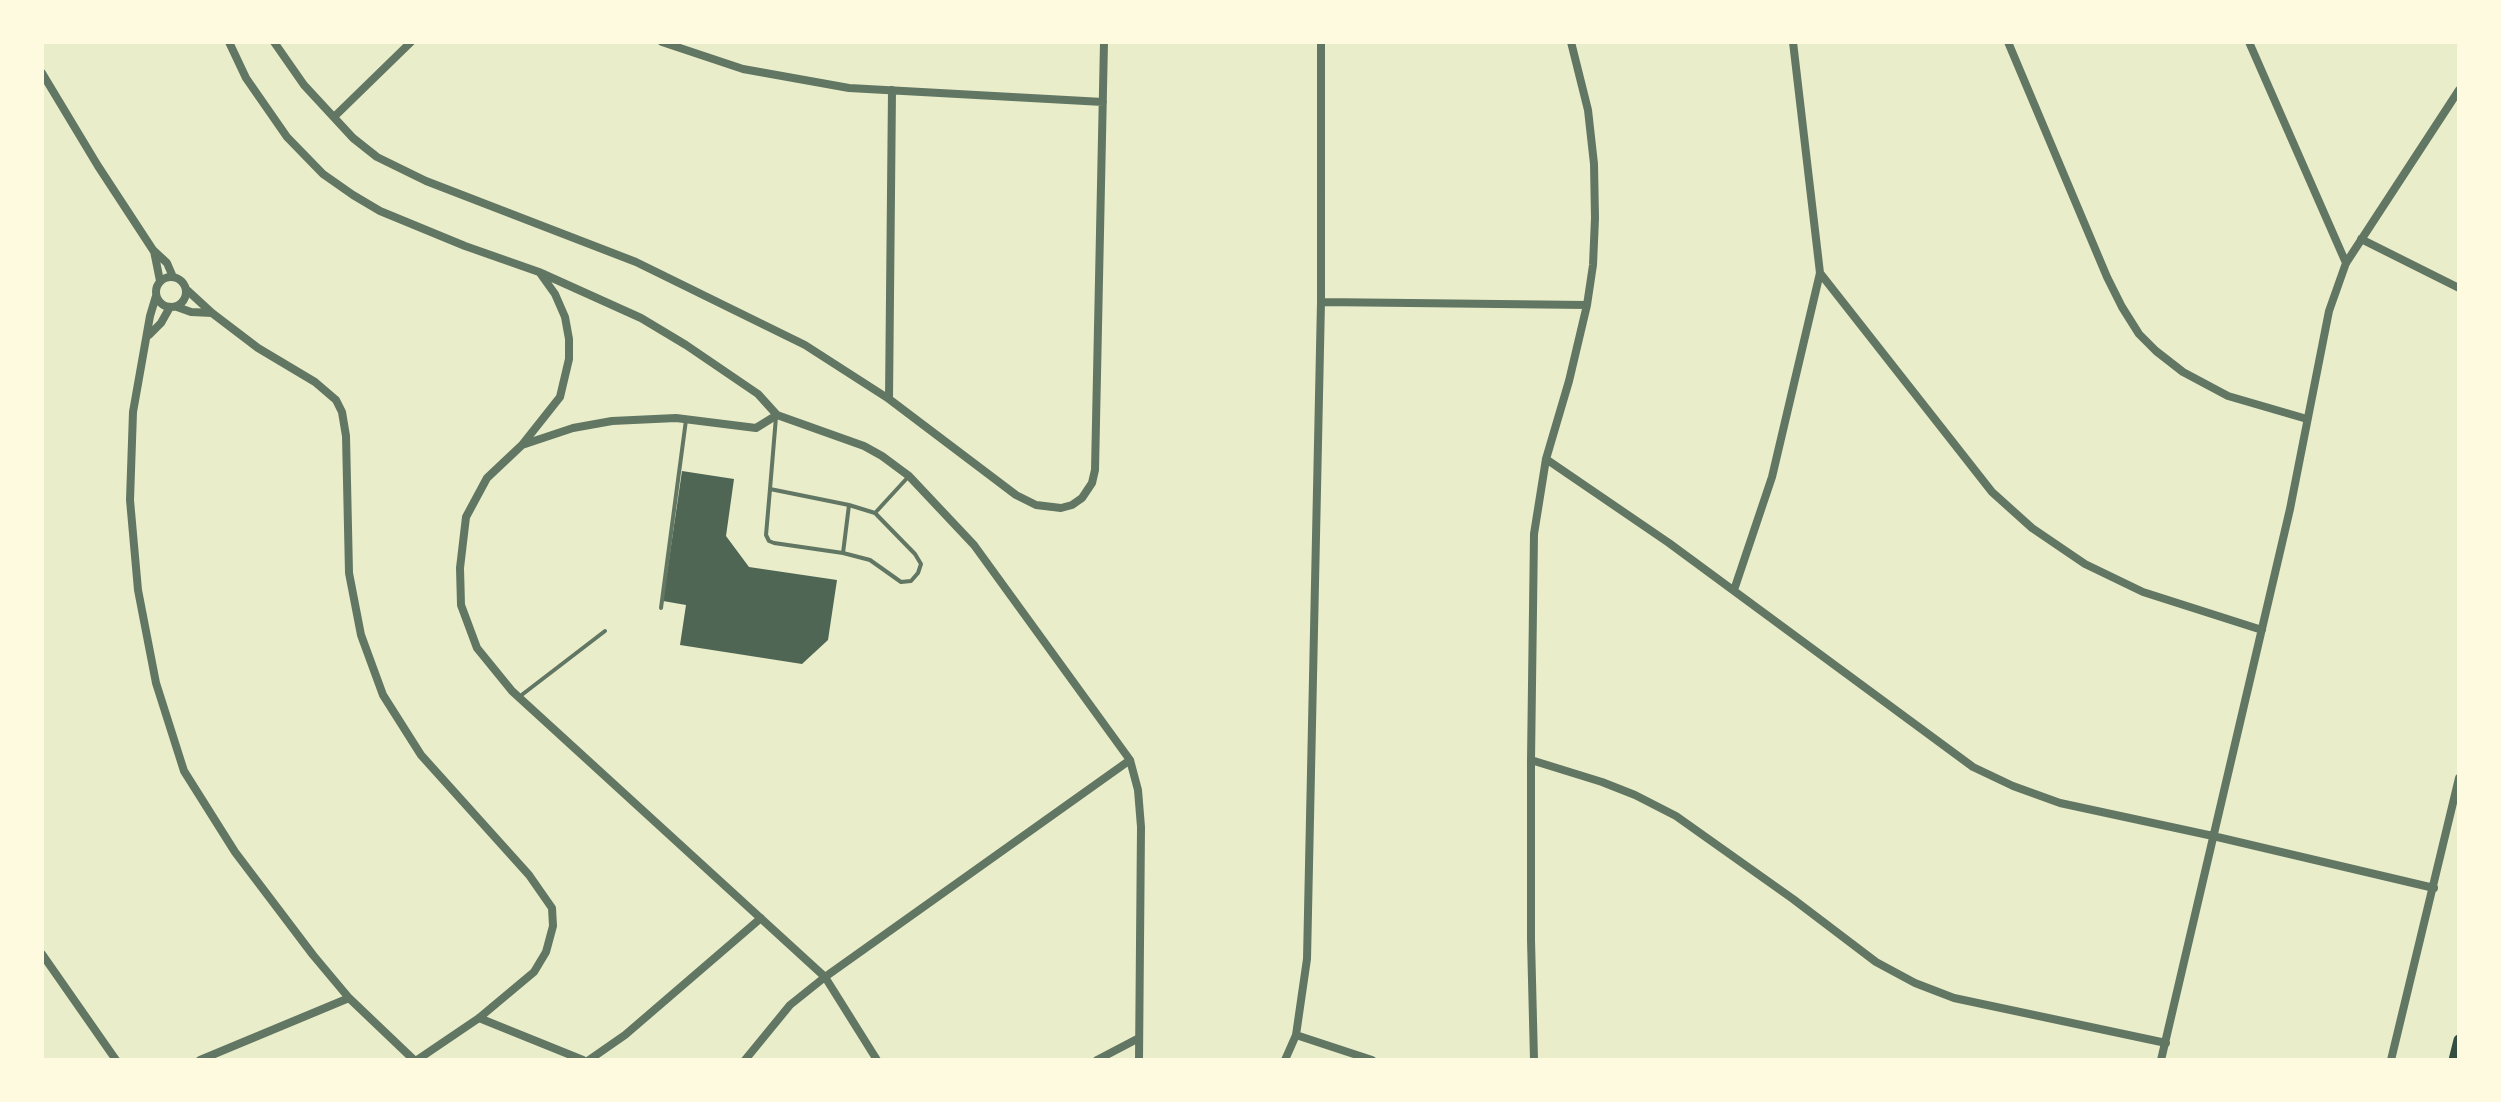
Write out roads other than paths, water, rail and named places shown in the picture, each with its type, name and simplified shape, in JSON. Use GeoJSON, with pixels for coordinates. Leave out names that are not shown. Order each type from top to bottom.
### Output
{"type":"FeatureCollection","features":[{"type":"Feature","properties":{"kind":"main road"},"geometry":{"type":"LineString","coordinates":[[2454,1060],[2459,1040]]}},
{"type":"Feature","properties":{"kind":"street"},"geometry":{"type":"LineString","coordinates":[[229,42],[246,78],[287,137],[323,174],[353,195],[380,211],[613,304],[686,345],[758,394],[777,415],[864,446],[909,476],[974,545],[1130,760],[1138,790],[1141,827],[1139,1060]]}},
{"type":"Feature","properties":{"kind":"street"},"geometry":{"type":"LineString","coordinates":[[274,42],[304,85],[353,138],[377,157],[426,181],[636,262],[805,345],[889,399],[1016,495],[1036,505],[1061,508],[1082,498],[1092,483],[1095,470],[1104,42]]}},
{"type":"Feature","properties":{"kind":"street"},"geometry":{"type":"LineString","coordinates":[[334,117],[411,42]]}},
{"type":"Feature","properties":{"kind":"street"},"geometry":{"type":"LineString","coordinates":[[662,42],[743,69],[849,88],[1103,102]]}},
{"type":"Feature","properties":{"kind":"street"},"geometry":{"type":"LineString","coordinates":[[1285,1060],[1296,1035],[1307,959],[1321,302],[1321,42]]}},
{"type":"Feature","properties":{"kind":"street"},"geometry":{"type":"LineString","coordinates":[[1534,1060],[1531,760],[1534,534],[1546,459],[1569,381],[1593,265],[1594,164],[1588,110],[1571,42]]}},
{"type":"Feature","properties":{"kind":"street"},"geometry":{"type":"LineString","coordinates":[[1734,590],[1772,477],[1820,273],[1793,42]]}},
{"type":"Feature","properties":{"kind":"street"},"geometry":{"type":"LineString","coordinates":[[2008,42],[2107,277],[2139,334],[2183,372],[2228,396],[2307,419]]}},
{"type":"Feature","properties":{"kind":"street"},"geometry":{"type":"LineString","coordinates":[[2249,42],[2346,263]]}},
{"type":"Feature","properties":{"kind":"street"},"geometry":{"type":"LineString","coordinates":[[42,73],[98,166],[153,250],[167,263],[173,277]]}},
{"type":"Feature","properties":{"kind":"street"},"geometry":{"type":"LineString","coordinates":[[889,399],[892,90]]}},
{"type":"Feature","properties":{"kind":"street"},"geometry":{"type":"LineString","coordinates":[[2161,1060],[2290,509],[2329,311],[2346,263],[2459,90]]}},
{"type":"Feature","properties":{"kind":"street"},"geometry":{"type":"LineString","coordinates":[[2361,239],[2459,288]]}},
{"type":"Feature","properties":{"kind":"street"},"geometry":{"type":"LineString","coordinates":[[153,250],[160,281],[150,316],[133,412],[130,500],[138,590],[156,683],[184,771],[235,852],[313,955],[349,998],[416,1060],[479,1018],[534,972],[546,952],[553,926],[552,908],[529,875],[421,755],[383,695],[361,635],[349,573],[346,436],[342,412],[336,400],[315,382],[258,348],[212,313],[179,279],[173,277],[160,281]]}},
{"type":"Feature","properties":{"kind":"street"},"geometry":{"type":"LineString","coordinates":[[539,272],[555,294],[565,317],[569,359],[560,397],[522,445],[487,478],[466,517],[460,568],[461,605],[477,648],[519,697],[825,977],[877,1060]]}},
{"type":"Feature","properties":{"kind":"street"},"geometry":{"type":"LineString","coordinates":[[1820,273],[1992,492],[2032,528],[2085,564],[2143,592],[2262,630]]}},
{"type":"Feature","properties":{"kind":"street"},"geometry":{"type":"LineString","coordinates":[[148,335],[173,307],[182,303],[187,290]]}},
{"type":"Feature","properties":{"kind":"street"},"geometry":{"type":"LineString","coordinates":[[156,296],[163,305],[212,313]]}},
{"type":"Feature","properties":{"kind":"street"},"geometry":{"type":"LineString","coordinates":[[1321,302],[1587,305]]}},
{"type":"Feature","properties":{"kind":"street"},"geometry":{"type":"LineString","coordinates":[[522,445],[573,428],[612,421],[681,419],[756,428],[777,415]]}},
{"type":"Feature","properties":{"kind":"street"},"geometry":{"type":"LineString","coordinates":[[1546,459],[1669,543],[1973,767],[2060,803],[2434,888]]}},
{"type":"Feature","properties":{"kind":"street"},"geometry":{"type":"LineString","coordinates":[[746,1059],[790,1005],[825,977],[1130,760]]}},
{"type":"Feature","properties":{"kind":"street"},"geometry":{"type":"LineString","coordinates":[[1531,760],[1613,786],[1676,816],[1876,962],[1915,983],[1954,998],[2166,1043]]}},
{"type":"Feature","properties":{"kind":"street"},"geometry":{"type":"LineString","coordinates":[[2391,1060],[2459,778]]}},
{"type":"Feature","properties":{"kind":"street"},"geometry":{"type":"LineString","coordinates":[[589,1060],[625,1035],[761,918]]}},
{"type":"Feature","properties":{"kind":"street"},"geometry":{"type":"LineString","coordinates":[[42,954],[116,1060]]}},
{"type":"Feature","properties":{"kind":"street"},"geometry":{"type":"LineString","coordinates":[[200,1060],[349,998]]}},
{"type":"Feature","properties":{"kind":"street"},"geometry":{"type":"LineString","coordinates":[[479,1018],[583,1060]]}},
{"type":"Feature","properties":{"kind":"street"},"geometry":{"type":"LineString","coordinates":[[1296,1035],[1372,1060]]}},
{"type":"Feature","properties":{"kind":"street"},"geometry":{"type":"LineString","coordinates":[[1097,1060],[1139,1038]]}},
{"type":"Feature","properties":{"kind":"lane"},"geometry":{"type":"LineString","coordinates":[[770,489],[875,513],[915,554],[921,564],[918,573],[911,581],[901,582],[870,560],[769,541],[766,535],[770,489],[777,415]]}},
{"type":"Feature","properties":{"kind":"lane"},"geometry":{"type":"LineString","coordinates":[[661,608],[681,419]]}},
{"type":"Feature","properties":{"kind":"lane"},"geometry":{"type":"LineString","coordinates":[[875,513],[909,476]]}},
{"type":"Feature","properties":{"kind":"lane"},"geometry":{"type":"LineString","coordinates":[[843,553],[849,505]]}},
{"type":"Feature","properties":{"kind":"lane"},"geometry":{"type":"LineString","coordinates":[[519,697],[605,631]]}}]}
